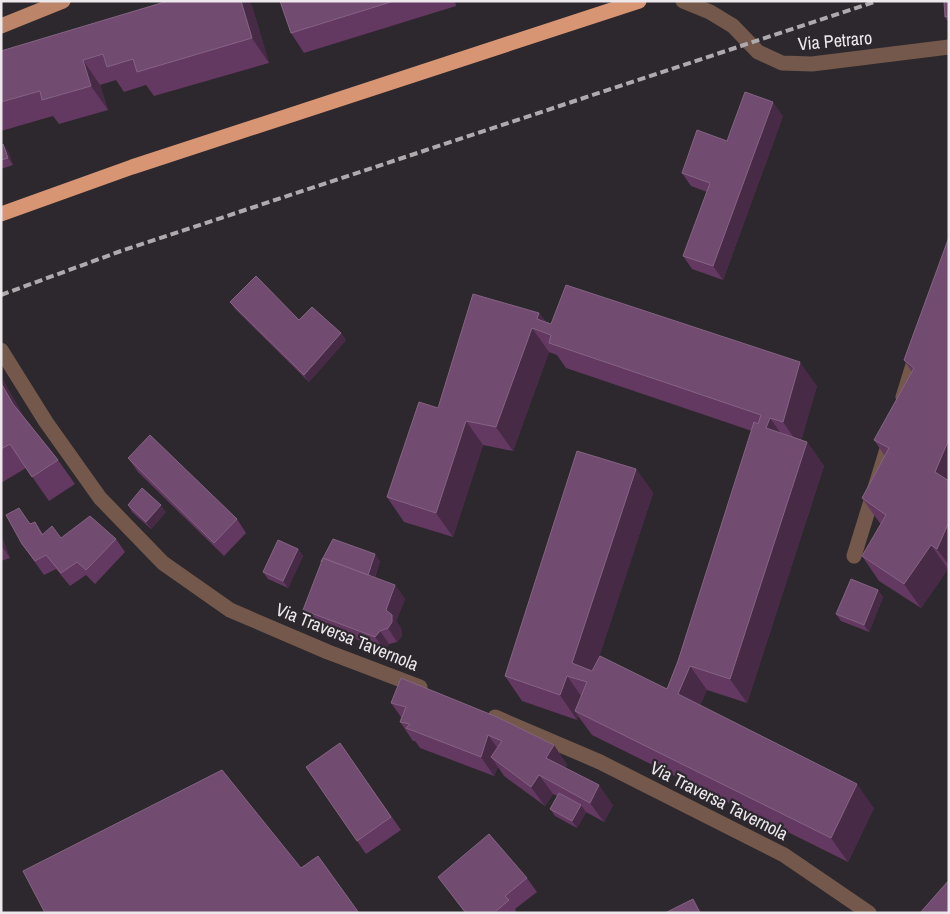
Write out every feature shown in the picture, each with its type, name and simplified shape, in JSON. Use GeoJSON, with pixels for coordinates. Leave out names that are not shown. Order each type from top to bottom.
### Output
{"type":"FeatureCollection","features":[{"type":"Feature","properties":{"kind":"highway"},"geometry":{"type":"LineString","coordinates":[[1,214],[132,168],[639,1]]}},
{"type":"Feature","properties":{"kind":"main road"},"geometry":{"type":"LineString","coordinates":[[1,26],[63,1]]}},
{"type":"Feature","properties":{"kind":"street","name":"Via Petraro"},"geometry":{"type":"LineString","coordinates":[[684,1],[710,12],[733,26],[758,52],[782,63],[812,64],[949,47]]}},
{"type":"Feature","properties":{"kind":"street"},"geometry":{"type":"LineString","coordinates":[[900,407],[920,342]]}},
{"type":"Feature","properties":{"kind":"street","name":"Via Traversa Tavernola"},"geometry":{"type":"LineString","coordinates":[[1,350],[46,422],[100,498],[163,563],[230,610],[328,652],[431,691]]}},
{"type":"Feature","properties":{"kind":"street"},"geometry":{"type":"LineString","coordinates":[[854,556],[894,426]]}},
{"type":"Feature","properties":{"kind":"street","name":"Via Traversa Tavernola"},"geometry":{"type":"LineString","coordinates":[[485,713],[600,762],[784,856],[869,913]]}},
{"type":"Feature","properties":{"kind":"building"},"geometry":{"type":"Polygon","coordinates":[[[168,1],[241,1],[252,38],[137,72],[133,59],[107,67],[103,54],[83,60],[91,86],[42,100],[40,91],[1,102],[1,51],[168,1]]]}},
{"type":"Feature","properties":{"kind":"building"},"geometry":{"type":"Polygon","coordinates":[[[280,1],[394,1],[291,33],[280,1]]]}},
{"type":"Feature","properties":{"kind":"building"},"geometry":{"type":"Polygon","coordinates":[[[944,1],[949,1],[949,16],[945,17],[944,1]]]}},
{"type":"Feature","properties":{"kind":"building"},"geometry":{"type":"Polygon","coordinates":[[[745,92],[773,102],[713,266],[683,256],[710,183],[682,173],[697,130],[727,141],[745,92]]]}},
{"type":"Feature","properties":{"kind":"building"},"geometry":{"type":"Polygon","coordinates":[[[3,144],[8,158],[1,160],[1,145],[3,144]]]}},
{"type":"Feature","properties":{"kind":"building"},"geometry":{"type":"Polygon","coordinates":[[[949,237],[949,439],[935,472],[949,481],[949,522],[937,549],[931,545],[904,584],[862,556],[886,515],[862,498],[889,448],[874,440],[914,368],[904,360],[949,237]]]}},
{"type":"Feature","properties":{"kind":"building"},"geometry":{"type":"Polygon","coordinates":[[[256,276],[299,320],[312,307],[341,333],[304,375],[230,302],[256,276]]]}},
{"type":"Feature","properties":{"kind":"building"},"geometry":{"type":"Polygon","coordinates":[[[566,285],[800,362],[783,422],[770,418],[766,428],[807,442],[730,679],[690,666],[678,694],[857,784],[831,838],[575,711],[587,682],[567,676],[560,695],[505,676],[577,451],[636,469],[572,663],[592,671],[600,656],[667,689],[678,661],[754,422],[758,424],[761,415],[549,343],[551,335],[532,328],[496,427],[466,421],[436,513],[387,497],[419,402],[438,408],[473,294],[539,313],[537,319],[551,324],[566,285]]]}},
{"type":"Feature","properties":{"kind":"building"},"geometry":{"type":"Polygon","coordinates":[[[1,383],[13,404],[58,460],[32,477],[10,444],[1,449],[1,383]]]}},
{"type":"Feature","properties":{"kind":"building"},"geometry":{"type":"Polygon","coordinates":[[[150,435],[237,519],[214,543],[128,458],[150,435]]]}},
{"type":"Feature","properties":{"kind":"building"},"geometry":{"type":"Polygon","coordinates":[[[142,488],[161,505],[146,522],[128,505],[142,488]]]}},
{"type":"Feature","properties":{"kind":"building"},"geometry":{"type":"Polygon","coordinates":[[[19,508],[30,524],[35,522],[42,535],[52,526],[61,538],[90,516],[116,539],[86,570],[77,562],[61,573],[46,555],[35,561],[22,544],[6,515],[19,508]]]}},
{"type":"Feature","properties":{"kind":"building"},"geometry":{"type":"Polygon","coordinates":[[[333,539],[375,554],[368,575],[323,558],[333,539]]]}},
{"type":"Feature","properties":{"kind":"building"},"geometry":{"type":"Polygon","coordinates":[[[278,540],[298,549],[283,581],[263,572],[278,540]]]}},
{"type":"Feature","properties":{"kind":"building"},"geometry":{"type":"Polygon","coordinates":[[[323,558],[395,585],[386,610],[392,615],[392,622],[388,628],[380,631],[375,637],[303,610],[323,558]]]}},
{"type":"Feature","properties":{"kind":"building"},"geometry":{"type":"Polygon","coordinates":[[[851,579],[878,590],[864,625],[836,614],[851,579]]]}},
{"type":"Feature","properties":{"kind":"building"},"geometry":{"type":"Polygon","coordinates":[[[401,678],[497,717],[554,745],[546,758],[599,785],[590,803],[539,775],[531,787],[491,757],[502,741],[488,735],[481,757],[406,728],[410,724],[400,722],[406,707],[391,703],[401,678]]]}},
{"type":"Feature","properties":{"kind":"building"},"geometry":{"type":"Polygon","coordinates":[[[340,743],[391,817],[357,841],[306,767],[340,743]]]}},
{"type":"Feature","properties":{"kind":"building"},"geometry":{"type":"Polygon","coordinates":[[[222,770],[301,868],[318,856],[359,913],[45,913],[23,871],[222,770]]]}},
{"type":"Feature","properties":{"kind":"building"},"geometry":{"type":"Polygon","coordinates":[[[559,793],[581,805],[572,821],[550,809],[559,793]]]}},
{"type":"Feature","properties":{"kind":"building"},"geometry":{"type":"Polygon","coordinates":[[[489,834],[527,878],[505,896],[509,900],[494,913],[466,913],[438,877],[489,834]]]}},
{"type":"Feature","properties":{"kind":"building"},"geometry":{"type":"Polygon","coordinates":[[[949,880],[949,913],[920,913],[949,880]]]}},
{"type":"Feature","properties":{"kind":"building"},"geometry":{"type":"Polygon","coordinates":[[[693,899],[700,913],[665,913],[693,899]]]}},
{"type":"Feature","properties":{"kind":"railway"},"geometry":{"type":"LineString","coordinates":[[1,295],[121,251],[877,1]]}}]}
